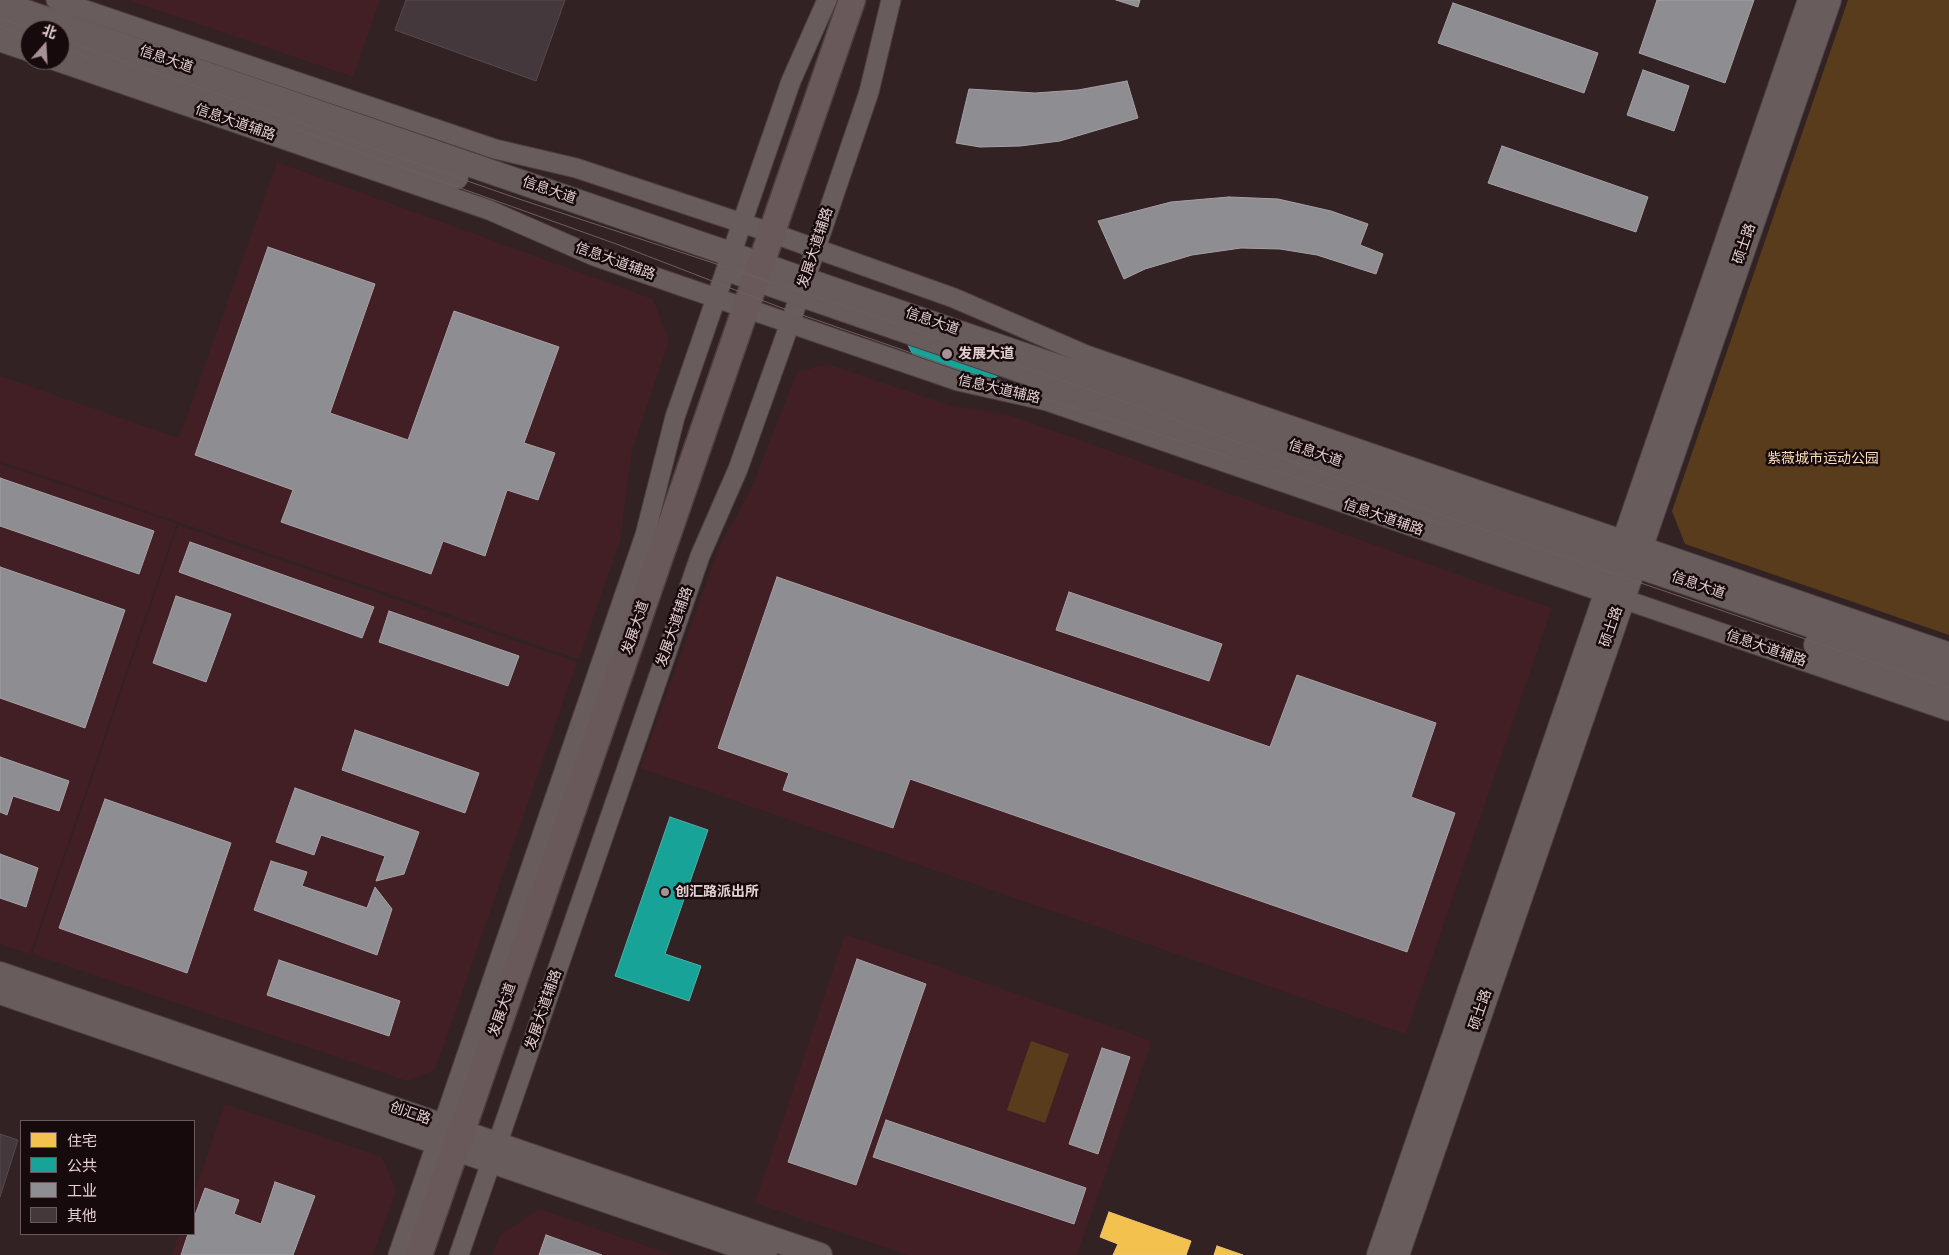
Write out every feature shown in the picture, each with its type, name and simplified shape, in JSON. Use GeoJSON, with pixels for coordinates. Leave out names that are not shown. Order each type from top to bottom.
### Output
{"type":"FeatureCollection","features":[{"type":"Feature","properties":{"kind":"main road","name":"发展大道"},"geometry":{"type":"LineString","coordinates":[[437,1255],[467,1143],[779,236],[852,0]]}},
{"type":"Feature","properties":{"kind":"main road","name":"发展大道"},"geometry":{"type":"LineString","coordinates":[[779,236],[869,0]]}},
{"type":"Feature","properties":{"kind":"main road","name":"发展大道"},"geometry":{"type":"LineString","coordinates":[[419,1255],[467,1143]]}},
{"type":"Feature","properties":{"kind":"street","name":"信息大道辅路"},"geometry":{"type":"LineString","coordinates":[[56,0],[495,149],[576,168],[742,223],[954,298],[1086,355],[1623,570],[1949,711]]}},
{"type":"Feature","properties":{"kind":"street","name":"发展大道辅路"},"geometry":{"type":"LineString","coordinates":[[459,1255],[467,1143],[645,536],[675,416],[791,82],[827,0]]}},
{"type":"Feature","properties":{"kind":"street","name":"发展大道辅路"},"geometry":{"type":"LineString","coordinates":[[398,1255],[467,1143],[700,556],[738,469],[803,287],[869,92],[891,0]]}},
{"type":"Feature","properties":{"kind":"street","name":"硕士路"},"geometry":{"type":"LineString","coordinates":[[1397,1255],[1810,0]]}},
{"type":"Feature","properties":{"kind":"street","name":"硕士路"},"geometry":{"type":"LineString","coordinates":[[1379,1255],[1623,570],[1829,0]]}},
{"type":"Feature","properties":{"kind":"street","name":"信息大道"},"geometry":{"type":"LineString","coordinates":[[0,3],[729,262]]}},
{"type":"Feature","properties":{"kind":"street"},"geometry":{"type":"LineString","coordinates":[[0,21],[20,28]]}},
{"type":"Feature","properties":{"kind":"street"},"geometry":{"type":"LineString","coordinates":[[0,42],[20,49]]}},
{"type":"Feature","properties":{"kind":"street","name":"信息大道"},"geometry":{"type":"LineString","coordinates":[[70,45],[766,274],[1623,570],[1949,690]]}},
{"type":"Feature","properties":{"kind":"street","name":"信息大道辅路"},"geometry":{"type":"LineString","coordinates":[[70,66],[489,210],[594,256],[958,381],[1047,402],[1623,570],[1949,652]]}},
{"type":"Feature","properties":{"kind":"street","name":"信息大道"},"geometry":{"type":"LineString","coordinates":[[1623,570],[1949,673]]}},
{"type":"Feature","properties":{"kind":"street","name":"创汇路"},"geometry":{"type":"LineString","coordinates":[[0,974],[467,1143],[765,1255]]}},
{"type":"Feature","properties":{"kind":"street","name":"创汇路"},"geometry":{"type":"LineString","coordinates":[[0,992],[820,1255]]}},
{"type":"Feature","properties":{"kind":"shaded area"},"geometry":{"type":"Polygon","coordinates":[[[128,0],[380,0],[353,77],[128,0]]]}},
{"type":"Feature","properties":{"kind":"shaded area"},"geometry":{"type":"Polygon","coordinates":[[[277,162],[653,299],[669,340],[632,450],[620,541],[579,659],[0,461],[0,376],[179,438],[277,162]]]}},
{"type":"Feature","properties":{"kind":"shaded area"},"geometry":{"type":"Polygon","coordinates":[[[827,364],[952,406],[1009,415],[1552,608],[1406,1034],[640,768],[719,547],[751,489],[797,372],[827,364]]]}},
{"type":"Feature","properties":{"kind":"shaded area"},"geometry":{"type":"Polygon","coordinates":[[[0,464],[177,524],[30,954],[0,944],[0,464]]]}},
{"type":"Feature","properties":{"kind":"shaded area"},"geometry":{"type":"Polygon","coordinates":[[[178,525],[577,662],[435,1070],[407,1081],[32,954],[178,525]]]}},
{"type":"Feature","properties":{"kind":"shaded area"},"geometry":{"type":"Polygon","coordinates":[[[845,934],[1152,1041],[1077,1255],[908,1255],[755,1203],[845,934]]]}},
{"type":"Feature","properties":{"kind":"shaded area"},"geometry":{"type":"Polygon","coordinates":[[[225,1104],[382,1157],[396,1190],[373,1255],[172,1255],[179,1235],[195,1235],[195,1190],[225,1104]]]}},
{"type":"Feature","properties":{"kind":"shaded area"},"geometry":{"type":"Polygon","coordinates":[[[539,1209],[673,1255],[492,1255],[500,1235],[539,1209]]]}},
{"type":"Feature","properties":{"kind":"green space","name":"紫薇城市运动公园"},"geometry":{"type":"Polygon","coordinates":[[[1848,0],[1949,0],[1949,635],[1685,544],[1672,511],[1848,0]]]}},
{"type":"Feature","properties":{"kind":"green space"},"geometry":{"type":"Polygon","coordinates":[[[1031,1041],[1069,1054],[1045,1123],[1007,1110],[1031,1041]]]}},
{"type":"Feature","properties":{"kind":"building: 住宅"},"geometry":{"type":"Polygon","coordinates":[[[1109,1212],[1191,1241],[1186,1255],[1113,1255],[1118,1244],[1100,1237],[1109,1212]]]}},
{"type":"Feature","properties":{"kind":"building: 住宅"},"geometry":{"type":"Polygon","coordinates":[[[1217,1246],[1243,1255],[1214,1255],[1217,1246]]]}},
{"type":"Feature","properties":{"kind":"building: 公共"},"geometry":{"type":"Polygon","coordinates":[[[912,333],[999,375],[985,383],[915,358],[908,345],[912,333]]]}},
{"type":"Feature","properties":{"kind":"building: 公共","name":"创汇路派出所"},"geometry":{"type":"Polygon","coordinates":[[[670,817],[708,830],[665,954],[701,966],[689,1001],[615,976],[670,817]]]}},
{"type":"Feature","properties":{"kind":"building: 工业"},"geometry":{"type":"Polygon","coordinates":[[[1116,0],[1140,0],[1138,7],[1116,0]]]}},
{"type":"Feature","properties":{"kind":"building: 工业"},"geometry":{"type":"Polygon","coordinates":[[[1657,0],[1754,0],[1725,83],[1639,53],[1657,0]]]}},
{"type":"Feature","properties":{"kind":"building: 工业"},"geometry":{"type":"Polygon","coordinates":[[[1453,3],[1598,53],[1584,93],[1438,43],[1453,3]]]}},
{"type":"Feature","properties":{"kind":"building: 工业"},"geometry":{"type":"Polygon","coordinates":[[[1643,70],[1689,86],[1674,131],[1627,115],[1643,70]]]}},
{"type":"Feature","properties":{"kind":"building: 工业"},"geometry":{"type":"Polygon","coordinates":[[[1127,81],[1138,118],[1060,141],[1020,146],[980,147],[956,143],[969,89],[1035,93],[1078,90],[1127,81]]]}},
{"type":"Feature","properties":{"kind":"building: 工业"},"geometry":{"type":"Polygon","coordinates":[[[1502,146],[1648,197],[1636,232],[1488,183],[1502,146]]]}},
{"type":"Feature","properties":{"kind":"building: 工业"},"geometry":{"type":"Polygon","coordinates":[[[1229,197],[1278,199],[1331,211],[1368,224],[1360,245],[1383,254],[1376,274],[1317,255],[1280,249],[1241,248],[1192,255],[1145,269],[1124,279],[1098,221],[1171,202],[1229,197]]]}},
{"type":"Feature","properties":{"kind":"building: 工业"},"geometry":{"type":"Polygon","coordinates":[[[268,247],[375,284],[330,413],[408,440],[454,311],[559,347],[524,443],[555,453],[538,500],[507,490],[485,556],[443,541],[431,574],[281,522],[293,490],[195,455],[268,247]]]}},
{"type":"Feature","properties":{"kind":"building: 工业"},"geometry":{"type":"Polygon","coordinates":[[[0,478],[154,531],[139,574],[0,526],[0,478]]]}},
{"type":"Feature","properties":{"kind":"building: 工业"},"geometry":{"type":"Polygon","coordinates":[[[190,542],[374,607],[362,638],[179,572],[190,542]]]}},
{"type":"Feature","properties":{"kind":"building: 工业"},"geometry":{"type":"Polygon","coordinates":[[[0,567],[125,610],[85,728],[0,698],[0,567]]]}},
{"type":"Feature","properties":{"kind":"building: 工业"},"geometry":{"type":"Polygon","coordinates":[[[777,577],[1270,747],[1297,675],[1436,723],[1411,797],[1455,813],[1407,952],[910,779],[893,828],[783,790],[789,773],[718,748],[777,577]]]}},
{"type":"Feature","properties":{"kind":"building: 工业"},"geometry":{"type":"Polygon","coordinates":[[[1069,592],[1222,644],[1209,681],[1056,630],[1069,592]]]}},
{"type":"Feature","properties":{"kind":"building: 工业"},"geometry":{"type":"Polygon","coordinates":[[[176,596],[231,614],[206,682],[153,663],[176,596]]]}},
{"type":"Feature","properties":{"kind":"building: 工业"},"geometry":{"type":"Polygon","coordinates":[[[389,611],[519,656],[508,686],[379,642],[389,611]]]}},
{"type":"Feature","properties":{"kind":"building: 工业"},"geometry":{"type":"Polygon","coordinates":[[[355,730],[479,773],[465,813],[342,770],[355,730]]]}},
{"type":"Feature","properties":{"kind":"building: 工业"},"geometry":{"type":"Polygon","coordinates":[[[0,757],[69,781],[59,811],[13,796],[7,815],[0,812],[0,757]]]}},
{"type":"Feature","properties":{"kind":"building: 工业"},"geometry":{"type":"Polygon","coordinates":[[[295,788],[419,832],[404,874],[376,881],[385,856],[321,835],[314,855],[276,842],[295,788]]]}},
{"type":"Feature","properties":{"kind":"building: 工业"},"geometry":{"type":"Polygon","coordinates":[[[105,799],[231,843],[187,973],[59,928],[105,799]]]}},
{"type":"Feature","properties":{"kind":"building: 工业"},"geometry":{"type":"Polygon","coordinates":[[[0,854],[38,868],[26,907],[0,898],[0,854]]]}},
{"type":"Feature","properties":{"kind":"building: 工业"},"geometry":{"type":"Polygon","coordinates":[[[271,861],[307,872],[302,886],[367,908],[375,887],[392,909],[377,955],[254,910],[271,861]]]}},
{"type":"Feature","properties":{"kind":"building: 工业"},"geometry":{"type":"Polygon","coordinates":[[[857,959],[926,984],[856,1185],[788,1162],[857,959]]]}},
{"type":"Feature","properties":{"kind":"building: 工业"},"geometry":{"type":"Polygon","coordinates":[[[279,960],[400,1001],[389,1036],[267,995],[279,960]]]}},
{"type":"Feature","properties":{"kind":"building: 工业"},"geometry":{"type":"Polygon","coordinates":[[[1102,1048],[1130,1057],[1098,1154],[1069,1144],[1102,1048]]]}},
{"type":"Feature","properties":{"kind":"building: 工业"},"geometry":{"type":"Polygon","coordinates":[[[886,1120],[1086,1188],[1074,1224],[873,1157],[886,1120]]]}},
{"type":"Feature","properties":{"kind":"building: 工业"},"geometry":{"type":"Polygon","coordinates":[[[275,1182],[315,1196],[293,1255],[181,1255],[188,1235],[195,1235],[195,1215],[205,1188],[239,1200],[234,1214],[261,1224],[275,1182]]]}},
{"type":"Feature","properties":{"kind":"building: 工业"},"geometry":{"type":"Polygon","coordinates":[[[546,1235],[602,1255],[539,1255],[546,1235]]]}},
{"type":"Feature","properties":{"kind":"building: 其他"},"geometry":{"type":"Polygon","coordinates":[[[406,0],[565,0],[536,81],[395,30],[406,0]]]}},
{"type":"Feature","properties":{"kind":"building: 其他"},"geometry":{"type":"Polygon","coordinates":[[[0,1134],[18,1140],[0,1197],[0,1134]]]}},
{"type":"Feature","properties":{"kind":"tram line"},"geometry":{"type":"LineString","coordinates":[[0,18],[20,25]]}},
{"type":"Feature","properties":{"kind":"tram line"},"geometry":{"type":"LineString","coordinates":[[0,27],[20,34]]}},
{"type":"Feature","properties":{"kind":"tram line"},"geometry":{"type":"LineString","coordinates":[[70,42],[519,199],[856,310],[1114,398],[1456,520],[1949,688]]}},
{"type":"Feature","properties":{"kind":"tram line"},"geometry":{"type":"LineString","coordinates":[[70,51],[88,57]]}},
{"type":"Feature","properties":{"kind":"tram line"},"geometry":{"type":"LineString","coordinates":[[296,129],[619,245],[782,308],[1027,393],[1447,525]]}},
{"type":"Feature","properties":{"kind":"place","name":"发展大道"},"geometry":{"type":"Point","coordinates":[947,354]}},
{"type":"Feature","properties":{"kind":"place","name":"创汇路派出所"},"geometry":{"type":"Point","coordinates":[665,892]}}]}
